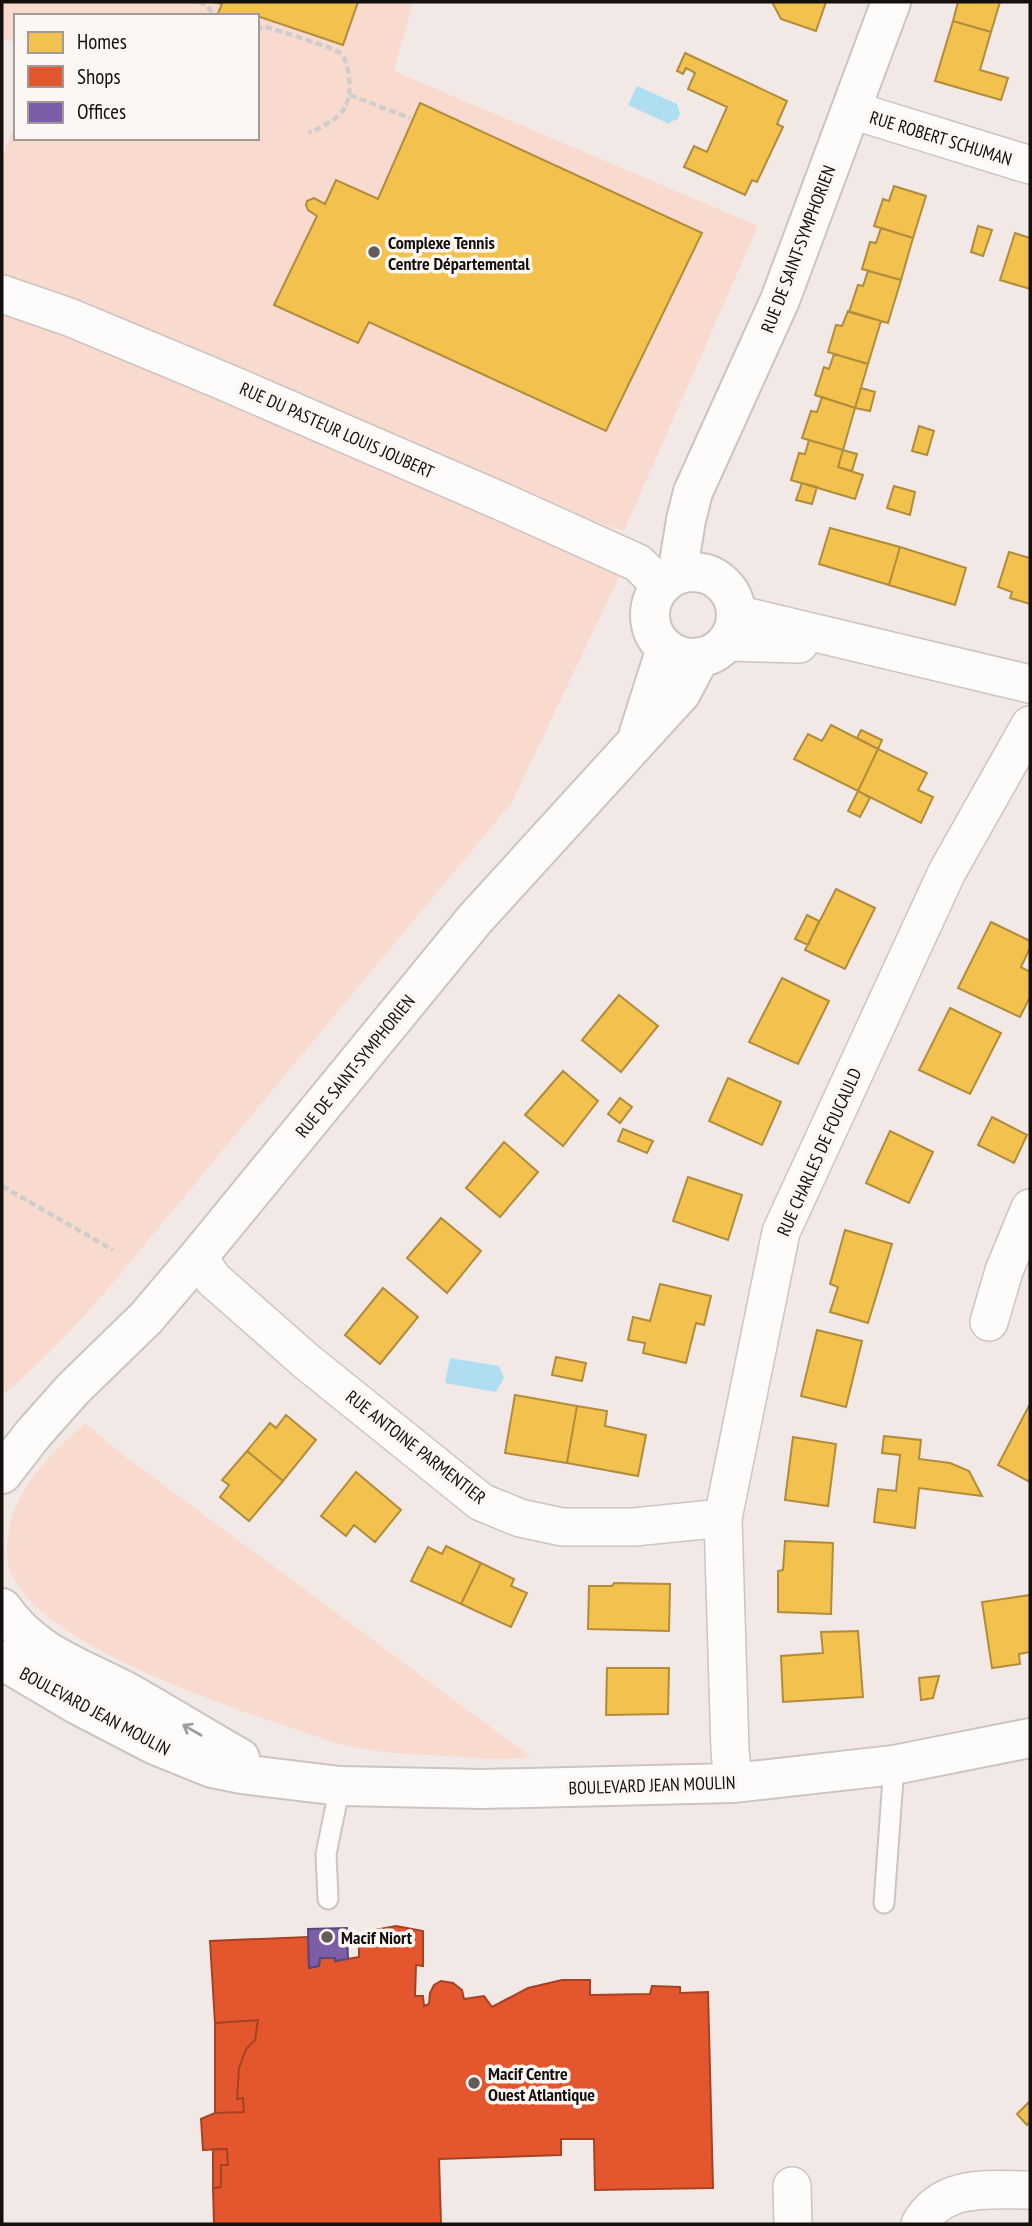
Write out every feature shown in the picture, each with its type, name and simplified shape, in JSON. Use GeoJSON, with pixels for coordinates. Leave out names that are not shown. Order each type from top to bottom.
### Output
{"type":"FeatureCollection","features":[{"type":"Feature","properties":{"kind":"street","name":"RUE DE SAINT-SYMPHORIEN"},"geometry":{"type":"LineString","coordinates":[[2,1474],[33,1434],[146,1318],[198,1257],[475,919],[681,693],[729,592],[721,583],[683,579],[697,523],[693,492],[780,300],[891,2]]}},
{"type":"Feature","properties":{"kind":"street","name":"RUE ROBERT SCHUMAN"},"geometry":{"type":"LineString","coordinates":[[852,110],[1030,165]]}},
{"type":"Feature","properties":{"kind":"street","name":"RUE DU PASTEUR LOUIS JOUBERT"},"geometry":{"type":"LineString","coordinates":[[2,295],[69,317],[197,370],[505,503],[638,564],[683,579]]}},
{"type":"Feature","properties":{"kind":"street"},"geometry":{"type":"LineString","coordinates":[[683,579],[654,598],[650,611],[651,625],[657,638],[707,640],[791,625],[860,645],[1030,684]]}},
{"type":"Feature","properties":{"kind":"street","name":"RUE CHARLES DE FOUCAULD"},"geometry":{"type":"LineString","coordinates":[[733,1783],[723,1518],[780,1232],[947,872],[1030,725]]}},
{"type":"Feature","properties":{"kind":"street"},"geometry":{"type":"LineString","coordinates":[[989,1322],[1004,1271],[1030,1208]]}},
{"type":"Feature","properties":{"kind":"street","name":"RUE ANTOINE PARMENTIER"},"geometry":{"type":"LineString","coordinates":[[198,1257],[213,1279],[306,1361],[481,1502],[520,1518],[562,1527],[635,1527],[723,1518]]}},
{"type":"Feature","properties":{"kind":"street","name":"RUE DE SAINT-SYMPHORIEN"},"geometry":{"type":"LineString","coordinates":[[2,1433],[74,1389]]}},
{"type":"Feature","properties":{"kind":"street","name":"BOULEVARD JEAN MOULIN"},"geometry":{"type":"LineString","coordinates":[[2,1608],[32,1641],[53,1657],[128,1693],[272,1777]]}},
{"type":"Feature","properties":{"kind":"street","name":"BOULEVARD JEAN MOULIN"},"geometry":{"type":"LineString","coordinates":[[2,1660],[76,1704],[155,1745],[212,1768],[340,1786],[496,1789],[733,1783],[894,1765],[1030,1738]]}},
{"type":"Feature","properties":{"kind":"street"},"geometry":{"type":"LineString","coordinates":[[792,2186],[793,2224]]}},
{"type":"Feature","properties":{"kind":"street"},"geometry":{"type":"LineString","coordinates":[[920,2224],[939,2202],[954,2194],[972,2190],[1030,2190]]}},
{"type":"Feature","properties":{"kind":"lane"},"geometry":{"type":"LineString","coordinates":[[884,1903],[894,1765]]}},
{"type":"Feature","properties":{"kind":"lane"},"geometry":{"type":"LineString","coordinates":[[328,1899],[326,1854],[340,1786]]}},
{"type":"Feature","properties":{"kind":"path"},"geometry":{"type":"LineString","coordinates":[[199,2],[206,5],[210,14]]}},
{"type":"Feature","properties":{"kind":"path"},"geometry":{"type":"LineString","coordinates":[[259,29],[263,26],[340,53],[348,67],[350,95],[344,112],[330,123],[309,133]]}},
{"type":"Feature","properties":{"kind":"path"},"geometry":{"type":"LineString","coordinates":[[350,95],[410,118]]}},
{"type":"Feature","properties":{"kind":"path"},"geometry":{"type":"LineString","coordinates":[[2,1186],[113,1250]]}},
{"type":"Feature","properties":{"kind":"shaded area","name":"Complexe Tennis Centre Départemental"},"geometry":{"type":"Polygon","coordinates":[[[2,2],[413,2],[394,71],[758,226],[624,531],[556,508],[2,277],[2,159],[14,126],[14,140],[259,140],[259,14],[14,14],[14,42],[2,38],[2,2]]]}},
{"type":"Feature","properties":{"kind":"shaded area"},"geometry":{"type":"Polygon","coordinates":[[[2,313],[58,331],[621,573],[512,802],[105,1292],[56,1346],[2,1396],[2,313]]]}},
{"type":"Feature","properties":{"kind":"shaded area"},"geometry":{"type":"Polygon","coordinates":[[[85,1423],[119,1452],[531,1757],[488,1759],[406,1754],[333,1742],[212,1700],[126,1664],[85,1642],[49,1617],[22,1591],[8,1564],[7,1542],[11,1521],[28,1484],[55,1452],[85,1423]]]}},
{"type":"Feature","properties":{"kind":"water"},"geometry":{"type":"Polygon","coordinates":[[[637,86],[677,104],[680,114],[677,120],[669,124],[628,105],[637,86]]]}},
{"type":"Feature","properties":{"kind":"water"},"geometry":{"type":"Polygon","coordinates":[[[450,1358],[499,1366],[504,1378],[496,1392],[445,1383],[450,1358]]]}},
{"type":"Feature","properties":{"kind":"building: Homes"},"geometry":{"type":"Polygon","coordinates":[[[214,2],[358,2],[343,45],[259,17],[259,14],[218,14],[222,4],[214,2]]]}},
{"type":"Feature","properties":{"kind":"building: Homes"},"geometry":{"type":"Polygon","coordinates":[[[772,2],[826,2],[816,31],[781,19],[772,2]]]}},
{"type":"Feature","properties":{"kind":"building: Homes"},"geometry":{"type":"Polygon","coordinates":[[[958,2],[1000,2],[991,32],[953,21],[958,2]]]}},
{"type":"Feature","properties":{"kind":"building: Homes"},"geometry":{"type":"Polygon","coordinates":[[[953,21],[991,32],[980,70],[1008,78],[1001,100],[935,81],[953,21]]]}},
{"type":"Feature","properties":{"kind":"building: Homes"},"geometry":{"type":"Polygon","coordinates":[[[685,53],[787,101],[777,124],[783,127],[757,182],[752,180],[745,195],[684,167],[694,146],[707,152],[727,107],[688,89],[695,73],[686,68],[683,74],[677,71],[685,53]]]}},
{"type":"Feature","properties":{"kind":"building: Homes"},"geometry":{"type":"Polygon","coordinates":[[[420,103],[702,233],[606,431],[369,322],[358,343],[274,305],[317,216],[308,210],[307,201],[314,198],[325,204],[336,180],[378,199],[420,103]]]}},
{"type":"Feature","properties":{"kind":"building: Homes"},"geometry":{"type":"Polygon","coordinates":[[[894,186],[926,196],[913,238],[874,226],[883,199],[889,201],[894,186]]]}},
{"type":"Feature","properties":{"kind":"building: Homes"},"geometry":{"type":"Polygon","coordinates":[[[978,226],[992,230],[983,256],[971,252],[978,226]]]}},
{"type":"Feature","properties":{"kind":"building: Homes"},"geometry":{"type":"Polygon","coordinates":[[[881,228],[913,238],[901,280],[862,269],[870,242],[876,243],[881,228]]]}},
{"type":"Feature","properties":{"kind":"building: Homes"},"geometry":{"type":"Polygon","coordinates":[[[1015,233],[1030,238],[1030,289],[1000,280],[1015,233]]]}},
{"type":"Feature","properties":{"kind":"building: Homes"},"geometry":{"type":"Polygon","coordinates":[[[868,271],[901,280],[888,323],[849,312],[858,285],[863,286],[868,271]]]}},
{"type":"Feature","properties":{"kind":"building: Homes"},"geometry":{"type":"Polygon","coordinates":[[[848,311],[881,321],[868,364],[828,352],[836,325],[842,326],[848,311]]]}},
{"type":"Feature","properties":{"kind":"building: Homes"},"geometry":{"type":"Polygon","coordinates":[[[834,354],[868,364],[855,408],[815,395],[824,367],[829,369],[834,354]]]}},
{"type":"Feature","properties":{"kind":"building: Homes"},"geometry":{"type":"Polygon","coordinates":[[[861,388],[875,392],[870,411],[855,408],[861,388]]]}},
{"type":"Feature","properties":{"kind":"building: Homes"},"geometry":{"type":"Polygon","coordinates":[[[822,397],[855,408],[843,450],[802,438],[811,411],[817,412],[822,397]]]}},
{"type":"Feature","properties":{"kind":"building: Homes"},"geometry":{"type":"Polygon","coordinates":[[[919,426],[934,431],[927,455],[912,451],[919,426]]]}},
{"type":"Feature","properties":{"kind":"building: Homes"},"geometry":{"type":"Polygon","coordinates":[[[809,440],[843,450],[838,467],[863,475],[855,499],[791,480],[799,453],[805,454],[809,440]]]}},
{"type":"Feature","properties":{"kind":"building: Homes"},"geometry":{"type":"Polygon","coordinates":[[[843,450],[857,454],[852,471],[838,467],[843,450]]]}},
{"type":"Feature","properties":{"kind":"building: Homes"},"geometry":{"type":"Polygon","coordinates":[[[802,483],[817,487],[812,504],[796,500],[802,483]]]}},
{"type":"Feature","properties":{"kind":"building: Homes"},"geometry":{"type":"Polygon","coordinates":[[[894,486],[915,492],[910,515],[887,508],[894,486]]]}},
{"type":"Feature","properties":{"kind":"building: Homes"},"geometry":{"type":"Polygon","coordinates":[[[830,528],[900,547],[889,585],[819,564],[830,528]]]}},
{"type":"Feature","properties":{"kind":"building: Homes"},"geometry":{"type":"Polygon","coordinates":[[[900,547],[966,568],[955,605],[889,585],[900,547]]]}},
{"type":"Feature","properties":{"kind":"building: Homes"},"geometry":{"type":"Polygon","coordinates":[[[1009,552],[1030,558],[1030,604],[1010,598],[1012,592],[998,587],[1009,552]]]}},
{"type":"Feature","properties":{"kind":"building: Homes"},"geometry":{"type":"Polygon","coordinates":[[[831,725],[878,749],[858,791],[794,759],[808,734],[822,741],[831,725]]]}},
{"type":"Feature","properties":{"kind":"building: Homes"},"geometry":{"type":"Polygon","coordinates":[[[861,730],[882,740],[878,749],[857,738],[861,730]]]}},
{"type":"Feature","properties":{"kind":"building: Homes"},"geometry":{"type":"Polygon","coordinates":[[[878,749],[927,773],[918,790],[933,797],[921,823],[858,791],[878,749]]]}},
{"type":"Feature","properties":{"kind":"building: Homes"},"geometry":{"type":"Polygon","coordinates":[[[858,791],[870,798],[860,817],[848,811],[858,791]]]}},
{"type":"Feature","properties":{"kind":"building: Homes"},"geometry":{"type":"Polygon","coordinates":[[[836,889],[875,908],[845,969],[805,950],[836,889]]]}},
{"type":"Feature","properties":{"kind":"building: Homes"},"geometry":{"type":"Polygon","coordinates":[[[807,915],[819,921],[808,945],[795,939],[807,915]]]}},
{"type":"Feature","properties":{"kind":"building: Homes"},"geometry":{"type":"Polygon","coordinates":[[[991,922],[1030,941],[1030,948],[1021,967],[1030,972],[1030,997],[1020,1017],[958,988],[991,922]]]}},
{"type":"Feature","properties":{"kind":"building: Homes"},"geometry":{"type":"Polygon","coordinates":[[[782,978],[829,1001],[798,1064],[749,1042],[782,978]]]}},
{"type":"Feature","properties":{"kind":"building: Homes"},"geometry":{"type":"Polygon","coordinates":[[[619,995],[658,1026],[621,1072],[582,1040],[619,995]]]}},
{"type":"Feature","properties":{"kind":"building: Homes"},"geometry":{"type":"Polygon","coordinates":[[[950,1008],[1001,1033],[970,1094],[919,1070],[950,1008]]]}},
{"type":"Feature","properties":{"kind":"building: Homes"},"geometry":{"type":"Polygon","coordinates":[[[563,1071],[598,1101],[563,1146],[525,1115],[563,1071]]]}},
{"type":"Feature","properties":{"kind":"building: Homes"},"geometry":{"type":"Polygon","coordinates":[[[728,1078],[781,1102],[762,1145],[709,1121],[728,1078]]]}},
{"type":"Feature","properties":{"kind":"building: Homes"},"geometry":{"type":"Polygon","coordinates":[[[620,1098],[632,1107],[620,1123],[608,1114],[620,1098]]]}},
{"type":"Feature","properties":{"kind":"building: Homes"},"geometry":{"type":"Polygon","coordinates":[[[992,1117],[1027,1135],[1014,1163],[978,1145],[992,1117]]]}},
{"type":"Feature","properties":{"kind":"building: Homes"},"geometry":{"type":"Polygon","coordinates":[[[623,1129],[653,1141],[647,1153],[618,1141],[623,1129]]]}},
{"type":"Feature","properties":{"kind":"building: Homes"},"geometry":{"type":"Polygon","coordinates":[[[890,1131],[933,1152],[909,1203],[866,1183],[890,1131]]]}},
{"type":"Feature","properties":{"kind":"building: Homes"},"geometry":{"type":"Polygon","coordinates":[[[504,1142],[538,1172],[500,1217],[466,1188],[504,1142]]]}},
{"type":"Feature","properties":{"kind":"building: Homes"},"geometry":{"type":"Polygon","coordinates":[[[688,1177],[742,1195],[728,1240],[673,1221],[688,1177]]]}},
{"type":"Feature","properties":{"kind":"building: Homes"},"geometry":{"type":"Polygon","coordinates":[[[441,1218],[481,1251],[447,1293],[407,1258],[441,1218]]]}},
{"type":"Feature","properties":{"kind":"building: Homes"},"geometry":{"type":"Polygon","coordinates":[[[845,1230],[892,1244],[868,1323],[830,1312],[838,1287],[830,1284],[845,1230]]]}},
{"type":"Feature","properties":{"kind":"building: Homes"},"geometry":{"type":"Polygon","coordinates":[[[660,1284],[711,1296],[704,1325],[696,1323],[686,1363],[643,1353],[645,1343],[628,1340],[633,1317],[650,1321],[660,1284]]]}},
{"type":"Feature","properties":{"kind":"building: Homes"},"geometry":{"type":"Polygon","coordinates":[[[383,1288],[418,1317],[380,1364],[345,1335],[383,1288]]]}},
{"type":"Feature","properties":{"kind":"building: Homes"},"geometry":{"type":"Polygon","coordinates":[[[817,1330],[862,1341],[846,1407],[801,1396],[817,1330]]]}},
{"type":"Feature","properties":{"kind":"building: Homes"},"geometry":{"type":"Polygon","coordinates":[[[556,1357],[586,1363],[582,1381],[552,1375],[556,1357]]]}},
{"type":"Feature","properties":{"kind":"building: Homes"},"geometry":{"type":"Polygon","coordinates":[[[515,1395],[577,1406],[567,1463],[505,1453],[515,1395]]]}},
{"type":"Feature","properties":{"kind":"building: Homes"},"geometry":{"type":"Polygon","coordinates":[[[1030,1404],[1030,1482],[998,1465],[1030,1404]]]}},
{"type":"Feature","properties":{"kind":"building: Homes"},"geometry":{"type":"Polygon","coordinates":[[[577,1406],[607,1411],[605,1426],[646,1435],[638,1476],[567,1463],[577,1406]]]}},
{"type":"Feature","properties":{"kind":"building: Homes"},"geometry":{"type":"Polygon","coordinates":[[[286,1415],[316,1440],[283,1481],[247,1451],[270,1423],[276,1428],[286,1415]]]}},
{"type":"Feature","properties":{"kind":"building: Homes"},"geometry":{"type":"Polygon","coordinates":[[[884,1436],[921,1440],[919,1459],[950,1463],[969,1471],[982,1496],[919,1488],[915,1528],[874,1522],[878,1489],[896,1491],[900,1455],[882,1453],[884,1436]]]}},
{"type":"Feature","properties":{"kind":"building: Homes"},"geometry":{"type":"Polygon","coordinates":[[[793,1437],[836,1444],[828,1506],[785,1500],[793,1437]]]}},
{"type":"Feature","properties":{"kind":"building: Homes"},"geometry":{"type":"Polygon","coordinates":[[[247,1451],[283,1481],[249,1521],[220,1497],[229,1485],[222,1480],[247,1451]]]}},
{"type":"Feature","properties":{"kind":"building: Homes"},"geometry":{"type":"Polygon","coordinates":[[[356,1472],[401,1510],[375,1542],[354,1525],[346,1536],[321,1516],[356,1472]]]}},
{"type":"Feature","properties":{"kind":"building: Homes"},"geometry":{"type":"Polygon","coordinates":[[[785,1541],[833,1543],[831,1614],[778,1612],[778,1571],[783,1570],[785,1541]]]}},
{"type":"Feature","properties":{"kind":"building: Homes"},"geometry":{"type":"Polygon","coordinates":[[[446,1546],[481,1563],[461,1604],[411,1581],[428,1547],[442,1554],[446,1546]]]}},
{"type":"Feature","properties":{"kind":"building: Homes"},"geometry":{"type":"Polygon","coordinates":[[[481,1563],[514,1579],[511,1586],[527,1593],[511,1627],[461,1604],[481,1563]]]}},
{"type":"Feature","properties":{"kind":"building: Homes"},"geometry":{"type":"Polygon","coordinates":[[[614,1583],[670,1584],[669,1631],[588,1629],[589,1586],[612,1586],[614,1583]]]}},
{"type":"Feature","properties":{"kind":"building: Homes"},"geometry":{"type":"Polygon","coordinates":[[[1030,1595],[1030,1652],[1019,1654],[1020,1664],[992,1668],[982,1602],[1030,1595]]]}},
{"type":"Feature","properties":{"kind":"building: Homes"},"geometry":{"type":"Polygon","coordinates":[[[858,1631],[863,1697],[783,1702],[781,1656],[823,1653],[821,1632],[858,1631]]]}},
{"type":"Feature","properties":{"kind":"building: Homes"},"geometry":{"type":"Polygon","coordinates":[[[607,1668],[669,1668],[668,1714],[606,1715],[607,1668]]]}},
{"type":"Feature","properties":{"kind":"building: Homes"},"geometry":{"type":"Polygon","coordinates":[[[939,1676],[933,1698],[921,1700],[919,1678],[939,1676]]]}},
{"type":"Feature","properties":{"kind":"building: Homes"},"geometry":{"type":"Polygon","coordinates":[[[1030,2101],[1030,2122],[1027,2125],[1017,2114],[1030,2101]]]}},
{"type":"Feature","properties":{"kind":"building: Shops","name":"Macif Centre Ouest Atlantique"},"geometry":{"type":"Polygon","coordinates":[[[396,1926],[423,1931],[423,1966],[416,1965],[415,1996],[423,1996],[424,2006],[429,2004],[434,1985],[441,1981],[453,1983],[462,1990],[464,1999],[484,1996],[492,2007],[528,1988],[562,1980],[590,1980],[590,1995],[650,1994],[652,1986],[680,1987],[680,1993],[708,1992],[713,2188],[595,2190],[594,2139],[561,2139],[561,2155],[439,2159],[441,2224],[214,2224],[213,2188],[221,2187],[221,2165],[228,2165],[227,2149],[203,2150],[201,2119],[215,2113],[244,2112],[243,2098],[237,2099],[239,2068],[246,2049],[255,2040],[258,2020],[215,2023],[210,1941],[308,1937],[309,1968],[319,1966],[320,1958],[335,1958],[335,1961],[359,1957],[359,1938],[375,1930],[396,1926]]]}},
{"type":"Feature","properties":{"kind":"building: Shops"},"geometry":{"type":"Polygon","coordinates":[[[258,2020],[255,2040],[246,2049],[239,2068],[237,2099],[243,2098],[244,2112],[215,2113],[215,2023],[258,2020]]]}},
{"type":"Feature","properties":{"kind":"building: Shops"},"geometry":{"type":"Polygon","coordinates":[[[213,2149],[227,2149],[228,2165],[221,2165],[221,2187],[213,2188],[213,2149]]]}},
{"type":"Feature","properties":{"kind":"building: Offices"},"geometry":{"type":"Polygon","coordinates":[[[347,1928],[348,1959],[335,1961],[335,1958],[320,1958],[319,1966],[309,1968],[308,1929],[347,1928]]]}},
{"type":"Feature","properties":{"kind":"place","name":"Complexe Tennis Centre Départemental"},"geometry":{"type":"Point","coordinates":[374,252]}},
{"type":"Feature","properties":{"kind":"place","name":"Macif Niort"},"geometry":{"type":"Point","coordinates":[327,1937]}},
{"type":"Feature","properties":{"kind":"place","name":"Macif Centre Ouest Atlantique"},"geometry":{"type":"Point","coordinates":[474,2083]}}]}
